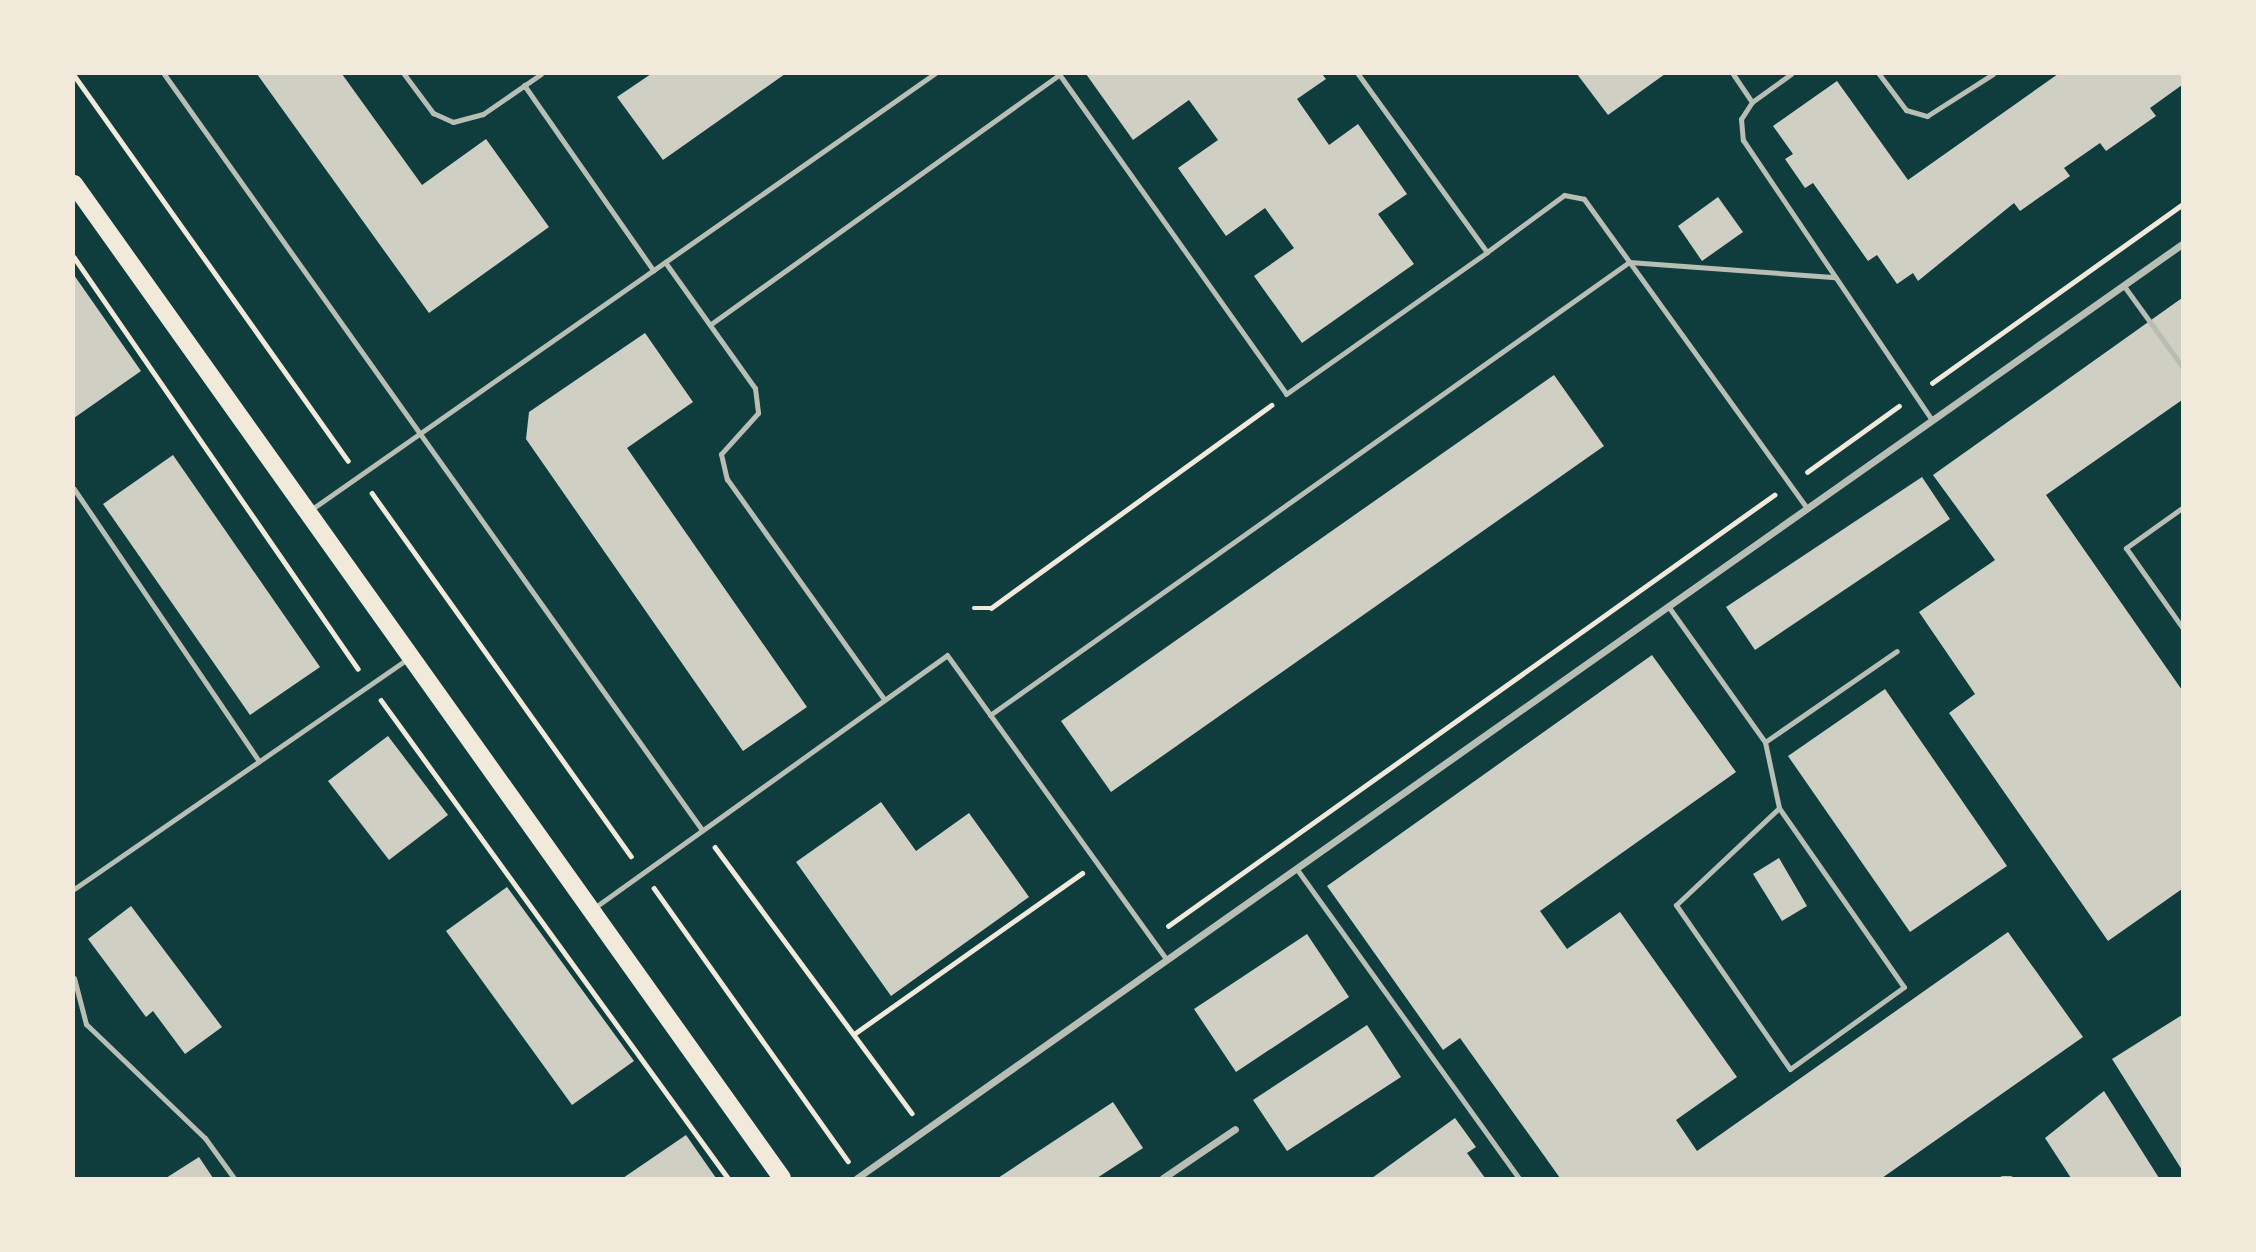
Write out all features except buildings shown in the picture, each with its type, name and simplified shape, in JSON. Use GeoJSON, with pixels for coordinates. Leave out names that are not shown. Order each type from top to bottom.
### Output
{"type":"FeatureCollection","features":[{"type":"Feature","properties":{"kind":"main road"},"geometry":{"type":"LineString","coordinates":[[74,184],[589,912],[782,1178]]}},
{"type":"Feature","properties":{"kind":"street"},"geometry":{"type":"LineString","coordinates":[[858,1177],[2182,244]]}},
{"type":"Feature","properties":{"kind":"street"},"geometry":{"type":"LineString","coordinates":[[1163,1178],[1236,1129]]}},
{"type":"Feature","properties":{"kind":"lane"},"geometry":{"type":"LineString","coordinates":[[164,74],[702,830]]}},
{"type":"Feature","properties":{"kind":"lane"},"geometry":{"type":"LineString","coordinates":[[404,74],[433,113],[453,122],[474,120],[541,74]]}},
{"type":"Feature","properties":{"kind":"lane"},"geometry":{"type":"LineString","coordinates":[[307,512],[934,74]]}},
{"type":"Feature","properties":{"kind":"lane"},"geometry":{"type":"LineString","coordinates":[[711,324],[1060,74],[1286,394],[1564,195],[1584,199],[1807,508]]}},
{"type":"Feature","properties":{"kind":"lane"},"geometry":{"type":"LineString","coordinates":[[1358,74],[1487,252]]}},
{"type":"Feature","properties":{"kind":"lane"},"geometry":{"type":"LineString","coordinates":[[1733,74],[1752,102]]}},
{"type":"Feature","properties":{"kind":"lane"},"geometry":{"type":"LineString","coordinates":[[1791,74],[1752,102],[1741,119],[1743,141],[1933,419]]}},
{"type":"Feature","properties":{"kind":"lane"},"geometry":{"type":"LineString","coordinates":[[1879,74],[1906,110],[1927,116],[1993,74]]}},
{"type":"Feature","properties":{"kind":"lane"},"geometry":{"type":"LineString","coordinates":[[524,85],[653,270]]}},
{"type":"Feature","properties":{"kind":"lane"},"geometry":{"type":"LineString","coordinates":[[665,262],[711,324],[759,401],[750,424],[721,454],[727,479],[884,699]]}},
{"type":"Feature","properties":{"kind":"lane"},"geometry":{"type":"LineString","coordinates":[[990,715],[1629,262],[1835,277]]}},
{"type":"Feature","properties":{"kind":"lane"},"geometry":{"type":"LineString","coordinates":[[2124,285],[2182,366]]}},
{"type":"Feature","properties":{"kind":"lane"},"geometry":{"type":"LineString","coordinates":[[74,489],[259,761]]}},
{"type":"Feature","properties":{"kind":"lane"},"geometry":{"type":"LineString","coordinates":[[2182,508],[2126,548],[2182,627]]}},
{"type":"Feature","properties":{"kind":"lane"},"geometry":{"type":"LineString","coordinates":[[1668,606],[1765,742],[1779,808],[1904,987],[1790,1069],[1676,905],[1779,808]]}},
{"type":"Feature","properties":{"kind":"lane"},"geometry":{"type":"LineString","coordinates":[[1765,742],[1897,651]]}},
{"type":"Feature","properties":{"kind":"lane"},"geometry":{"type":"LineString","coordinates":[[589,912],[947,654],[1167,960]]}},
{"type":"Feature","properties":{"kind":"lane"},"geometry":{"type":"LineString","coordinates":[[74,889],[410,657]]}},
{"type":"Feature","properties":{"kind":"lane"},"geometry":{"type":"LineString","coordinates":[[1296,869],[1519,1178]]}},
{"type":"Feature","properties":{"kind":"lane"},"geometry":{"type":"LineString","coordinates":[[74,978],[86,1024],[205,1138],[234,1178]]}},
{"type":"Feature","properties":{"kind":"lane"},"geometry":{"type":"LineString","coordinates":[[2002,1178],[2010,1178]]}},
{"type":"Feature","properties":{"kind":"path"},"geometry":{"type":"LineString","coordinates":[[74,75],[858,1177]]}},
{"type":"Feature","properties":{"kind":"path"},"geometry":{"type":"LineString","coordinates":[[1151,938],[2182,205]]}},
{"type":"Feature","properties":{"kind":"path"},"geometry":{"type":"LineString","coordinates":[[74,257],[369,685],[728,1178]]}},
{"type":"Feature","properties":{"kind":"path"},"geometry":{"type":"LineString","coordinates":[[974,608],[991,608],[1286,394]]}},
{"type":"Feature","properties":{"kind":"path"},"geometry":{"type":"LineString","coordinates":[[702,830],[925,1130]]}},
{"type":"Feature","properties":{"kind":"path"},"geometry":{"type":"LineString","coordinates":[[854,1034],[1097,863]]}}]}
